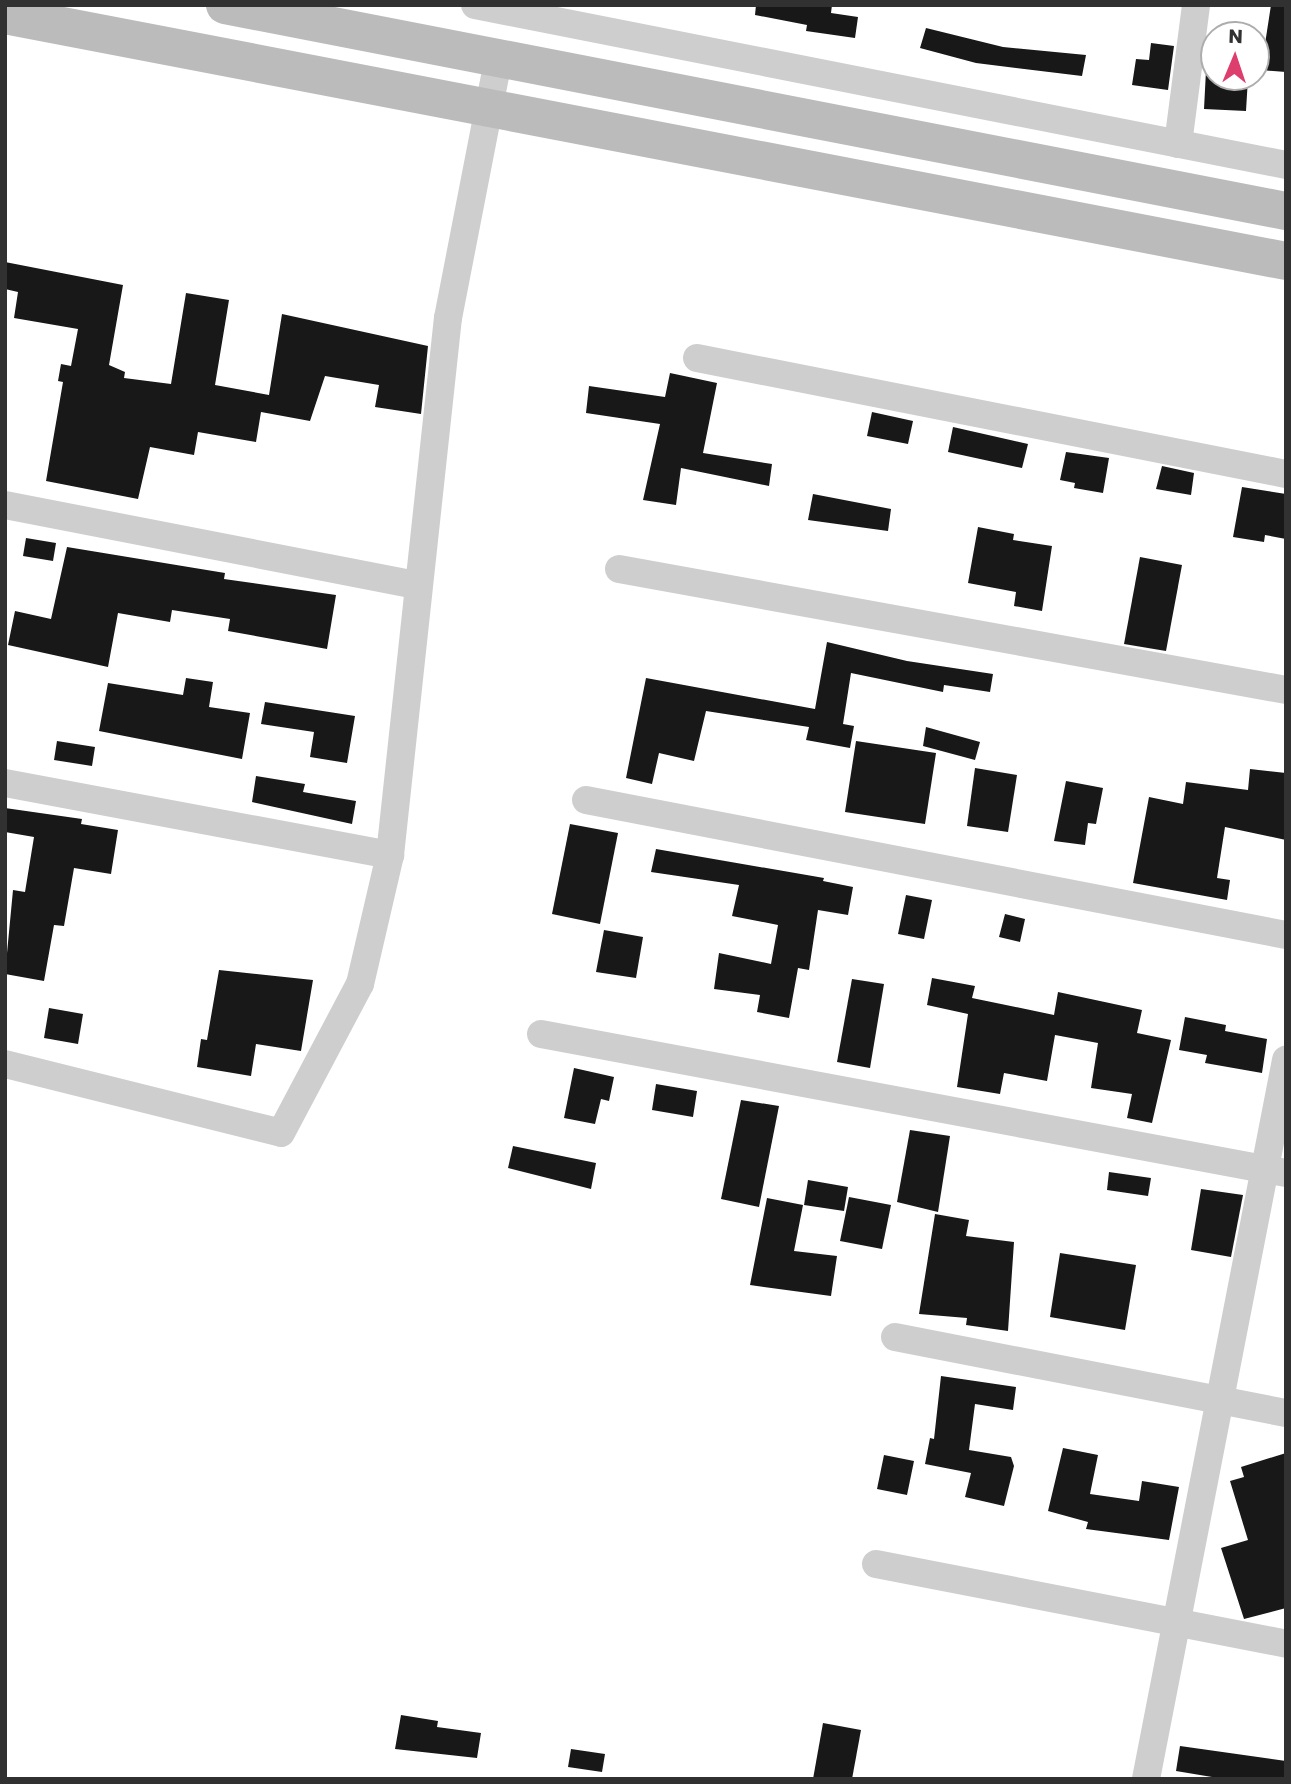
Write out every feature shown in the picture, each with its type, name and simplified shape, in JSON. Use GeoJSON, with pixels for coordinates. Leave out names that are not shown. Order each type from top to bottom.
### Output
{"type":"FeatureCollection","features":[{"type":"Feature","properties":{"kind":"main road"},"geometry":{"type":"LineString","coordinates":[[225,5],[498,61],[1286,211]]}},
{"type":"Feature","properties":{"kind":"main road"},"geometry":{"type":"LineString","coordinates":[[5,15],[1286,261]]}},
{"type":"Feature","properties":{"kind":"street"},"geometry":{"type":"LineString","coordinates":[[475,5],[512,9],[1286,165]]}},
{"type":"Feature","properties":{"kind":"street"},"geometry":{"type":"LineString","coordinates":[[1178,144],[1196,5]]}},
{"type":"Feature","properties":{"kind":"street"},"geometry":{"type":"LineString","coordinates":[[5,1064],[281,1133],[360,984],[390,855],[417,585],[448,318],[498,61]]}},
{"type":"Feature","properties":{"kind":"street"},"geometry":{"type":"LineString","coordinates":[[697,359],[1286,474]]}},
{"type":"Feature","properties":{"kind":"street"},"geometry":{"type":"LineString","coordinates":[[5,505],[417,585]]}},
{"type":"Feature","properties":{"kind":"street"},"geometry":{"type":"LineString","coordinates":[[619,569],[1286,690]]}},
{"type":"Feature","properties":{"kind":"street"},"geometry":{"type":"LineString","coordinates":[[5,783],[390,855]]}},
{"type":"Feature","properties":{"kind":"street"},"geometry":{"type":"LineString","coordinates":[[586,800],[1286,935]]}},
{"type":"Feature","properties":{"kind":"street"},"geometry":{"type":"LineString","coordinates":[[541,1034],[1275,1171]]}},
{"type":"Feature","properties":{"kind":"street"},"geometry":{"type":"LineString","coordinates":[[1146,1779],[1220,1400],[1275,1171],[1286,1060]]}},
{"type":"Feature","properties":{"kind":"street"},"geometry":{"type":"LineString","coordinates":[[895,1337],[1286,1413]]}},
{"type":"Feature","properties":{"kind":"street"},"geometry":{"type":"LineString","coordinates":[[876,1564],[1286,1644]]}},
{"type":"Feature","properties":{"kind":"building"},"geometry":{"type":"Polygon","coordinates":[[[756,5],[832,5],[831,13],[858,17],[855,38],[806,31],[807,25],[755,15],[756,5]]]}},
{"type":"Feature","properties":{"kind":"building"},"geometry":{"type":"Polygon","coordinates":[[[1271,5],[1286,5],[1286,72],[1270,71],[1269,21],[1271,5]]]}},
{"type":"Feature","properties":{"kind":"building"},"geometry":{"type":"Polygon","coordinates":[[[926,28],[1003,47],[1086,55],[1082,76],[976,63],[920,48],[926,28]]]}},
{"type":"Feature","properties":{"kind":"building"},"geometry":{"type":"Polygon","coordinates":[[[1151,43],[1174,46],[1168,90],[1132,85],[1136,59],[1149,60],[1151,43]]]}},
{"type":"Feature","properties":{"kind":"building"},"geometry":{"type":"Polygon","coordinates":[[[1205,91],[1247,91],[1246,111],[1204,109],[1205,91]]]}},
{"type":"Feature","properties":{"kind":"building"},"geometry":{"type":"Polygon","coordinates":[[[5,262],[123,285],[109,365],[125,372],[124,378],[171,384],[186,293],[229,300],[215,385],[269,395],[282,314],[428,346],[421,414],[375,407],[379,385],[325,376],[310,421],[261,412],[256,442],[198,432],[194,455],[150,447],[138,499],[46,481],[63,382],[58,381],[61,364],[71,366],[78,329],[14,318],[18,292],[5,289],[5,262]]]}},
{"type":"Feature","properties":{"kind":"building"},"geometry":{"type":"Polygon","coordinates":[[[670,373],[717,383],[703,453],[772,464],[769,486],[681,468],[676,505],[643,500],[660,424],[586,413],[589,386],[665,397],[670,373]]]}},
{"type":"Feature","properties":{"kind":"building"},"geometry":{"type":"Polygon","coordinates":[[[872,412],[913,421],[908,444],[867,436],[872,412]]]}},
{"type":"Feature","properties":{"kind":"building"},"geometry":{"type":"Polygon","coordinates":[[[953,427],[1028,444],[1022,468],[948,452],[953,427]]]}},
{"type":"Feature","properties":{"kind":"building"},"geometry":{"type":"Polygon","coordinates":[[[1066,452],[1109,458],[1103,493],[1074,488],[1075,483],[1060,480],[1066,452]]]}},
{"type":"Feature","properties":{"kind":"building"},"geometry":{"type":"Polygon","coordinates":[[[1162,466],[1194,473],[1191,495],[1156,489],[1162,466]]]}},
{"type":"Feature","properties":{"kind":"building"},"geometry":{"type":"Polygon","coordinates":[[[1242,487],[1286,494],[1286,539],[1265,535],[1264,542],[1233,537],[1242,487]]]}},
{"type":"Feature","properties":{"kind":"building"},"geometry":{"type":"Polygon","coordinates":[[[813,494],[891,509],[888,531],[808,520],[813,494]]]}},
{"type":"Feature","properties":{"kind":"building"},"geometry":{"type":"Polygon","coordinates":[[[978,527],[1014,534],[1013,540],[1052,546],[1042,611],[1014,606],[1016,592],[968,583],[978,527]]]}},
{"type":"Feature","properties":{"kind":"building"},"geometry":{"type":"Polygon","coordinates":[[[26,538],[56,543],[53,561],[23,556],[26,538]]]}},
{"type":"Feature","properties":{"kind":"building"},"geometry":{"type":"Polygon","coordinates":[[[67,547],[225,573],[224,579],[336,595],[327,649],[228,631],[230,619],[172,610],[170,622],[118,613],[108,667],[8,645],[15,611],[51,619],[67,547]]]}},
{"type":"Feature","properties":{"kind":"building"},"geometry":{"type":"Polygon","coordinates":[[[1140,557],[1182,565],[1166,651],[1124,644],[1140,557]]]}},
{"type":"Feature","properties":{"kind":"building"},"geometry":{"type":"Polygon","coordinates":[[[827,642],[907,661],[993,674],[990,692],[944,685],[943,692],[851,673],[843,724],[854,726],[850,748],[806,740],[809,727],[706,711],[694,761],[659,753],[652,784],[626,778],[646,678],[815,709],[827,642]]]}},
{"type":"Feature","properties":{"kind":"building"},"geometry":{"type":"Polygon","coordinates":[[[186,678],[213,682],[209,707],[250,713],[242,759],[99,731],[108,683],[183,695],[186,678]]]}},
{"type":"Feature","properties":{"kind":"building"},"geometry":{"type":"Polygon","coordinates":[[[265,702],[355,716],[347,763],[310,757],[314,732],[261,724],[265,702]]]}},
{"type":"Feature","properties":{"kind":"building"},"geometry":{"type":"Polygon","coordinates":[[[926,727],[980,742],[975,760],[923,746],[926,727]]]}},
{"type":"Feature","properties":{"kind":"building"},"geometry":{"type":"Polygon","coordinates":[[[57,741],[95,747],[92,766],[54,760],[57,741]]]}},
{"type":"Feature","properties":{"kind":"building"},"geometry":{"type":"Polygon","coordinates":[[[856,741],[936,753],[925,824],[845,812],[856,741]]]}},
{"type":"Feature","properties":{"kind":"building"},"geometry":{"type":"Polygon","coordinates":[[[975,768],[1017,775],[1008,832],[967,826],[975,768]]]}},
{"type":"Feature","properties":{"kind":"building"},"geometry":{"type":"Polygon","coordinates":[[[1250,769],[1286,773],[1286,840],[1225,827],[1217,878],[1230,880],[1227,900],[1133,883],[1149,797],[1183,804],[1186,782],[1248,790],[1250,769]]]}},
{"type":"Feature","properties":{"kind":"building"},"geometry":{"type":"Polygon","coordinates":[[[256,776],[305,784],[303,792],[356,801],[352,824],[252,802],[256,776]]]}},
{"type":"Feature","properties":{"kind":"building"},"geometry":{"type":"Polygon","coordinates":[[[1066,781],[1103,788],[1096,824],[1088,823],[1085,845],[1054,841],[1066,781]]]}},
{"type":"Feature","properties":{"kind":"building"},"geometry":{"type":"Polygon","coordinates":[[[5,808],[82,819],[81,824],[118,830],[111,874],[74,868],[64,926],[54,925],[44,981],[5,974],[13,890],[25,892],[34,837],[5,832],[5,808]]]}},
{"type":"Feature","properties":{"kind":"building"},"geometry":{"type":"Polygon","coordinates":[[[570,824],[618,833],[600,924],[552,914],[570,824]]]}},
{"type":"Feature","properties":{"kind":"building"},"geometry":{"type":"Polygon","coordinates":[[[656,849],[824,878],[823,881],[853,887],[848,915],[818,910],[809,970],[798,968],[789,1018],[757,1012],[760,995],[714,989],[719,953],[771,964],[778,925],[732,916],[739,885],[651,872],[656,849]]]}},
{"type":"Feature","properties":{"kind":"building"},"geometry":{"type":"Polygon","coordinates":[[[906,895],[932,900],[924,939],[898,934],[906,895]]]}},
{"type":"Feature","properties":{"kind":"building"},"geometry":{"type":"Polygon","coordinates":[[[1005,914],[1025,919],[1020,942],[999,937],[1005,914]]]}},
{"type":"Feature","properties":{"kind":"building"},"geometry":{"type":"Polygon","coordinates":[[[604,930],[643,937],[636,978],[596,972],[604,930]]]}},
{"type":"Feature","properties":{"kind":"building"},"geometry":{"type":"Polygon","coordinates":[[[219,970],[313,980],[301,1051],[256,1044],[251,1076],[197,1067],[201,1039],[207,1040],[219,970]]]}},
{"type":"Feature","properties":{"kind":"building"},"geometry":{"type":"Polygon","coordinates":[[[932,978],[975,986],[972,998],[1054,1015],[1058,992],[1142,1010],[1137,1033],[1171,1040],[1152,1123],[1127,1118],[1132,1094],[1091,1088],[1098,1043],[1055,1035],[1047,1081],[1004,1073],[1000,1094],[957,1087],[968,1014],[927,1005],[932,978]]]}},
{"type":"Feature","properties":{"kind":"building"},"geometry":{"type":"Polygon","coordinates":[[[852,979],[884,984],[870,1068],[837,1062],[852,979]]]}},
{"type":"Feature","properties":{"kind":"building"},"geometry":{"type":"Polygon","coordinates":[[[49,1008],[83,1014],[78,1044],[44,1038],[49,1008]]]}},
{"type":"Feature","properties":{"kind":"building"},"geometry":{"type":"Polygon","coordinates":[[[1185,1017],[1226,1025],[1225,1031],[1267,1039],[1262,1073],[1205,1063],[1207,1055],[1179,1050],[1185,1017]]]}},
{"type":"Feature","properties":{"kind":"building"},"geometry":{"type":"Polygon","coordinates":[[[574,1068],[614,1077],[609,1101],[601,1099],[595,1124],[564,1118],[574,1068]]]}},
{"type":"Feature","properties":{"kind":"building"},"geometry":{"type":"Polygon","coordinates":[[[656,1084],[697,1091],[693,1117],[652,1110],[656,1084]]]}},
{"type":"Feature","properties":{"kind":"building"},"geometry":{"type":"Polygon","coordinates":[[[741,1100],[779,1106],[759,1207],[721,1199],[741,1100]]]}},
{"type":"Feature","properties":{"kind":"building"},"geometry":{"type":"Polygon","coordinates":[[[910,1130],[950,1136],[938,1212],[897,1202],[910,1130]]]}},
{"type":"Feature","properties":{"kind":"building"},"geometry":{"type":"Polygon","coordinates":[[[513,1146],[596,1163],[591,1189],[508,1168],[513,1146]]]}},
{"type":"Feature","properties":{"kind":"building"},"geometry":{"type":"Polygon","coordinates":[[[1109,1172],[1151,1178],[1148,1196],[1107,1190],[1109,1172]]]}},
{"type":"Feature","properties":{"kind":"building"},"geometry":{"type":"Polygon","coordinates":[[[808,1180],[848,1187],[844,1211],[804,1205],[808,1180]]]}},
{"type":"Feature","properties":{"kind":"building"},"geometry":{"type":"Polygon","coordinates":[[[1201,1189],[1243,1195],[1231,1257],[1191,1250],[1201,1189]]]}},
{"type":"Feature","properties":{"kind":"building"},"geometry":{"type":"Polygon","coordinates":[[[849,1197],[891,1205],[882,1249],[840,1241],[849,1197]]]}},
{"type":"Feature","properties":{"kind":"building"},"geometry":{"type":"Polygon","coordinates":[[[767,1198],[803,1205],[794,1251],[837,1256],[831,1296],[750,1285],[767,1198]]]}},
{"type":"Feature","properties":{"kind":"building"},"geometry":{"type":"Polygon","coordinates":[[[935,1214],[969,1220],[966,1236],[1014,1242],[1008,1331],[966,1325],[967,1318],[919,1314],[935,1214]]]}},
{"type":"Feature","properties":{"kind":"building"},"geometry":{"type":"Polygon","coordinates":[[[1060,1253],[1136,1265],[1125,1330],[1050,1317],[1060,1253]]]}},
{"type":"Feature","properties":{"kind":"building"},"geometry":{"type":"Polygon","coordinates":[[[941,1376],[1016,1387],[1013,1410],[975,1404],[969,1450],[1011,1457],[1014,1466],[1004,1506],[965,1497],[971,1473],[925,1464],[930,1438],[934,1439],[941,1376]]]}},
{"type":"Feature","properties":{"kind":"building"},"geometry":{"type":"Polygon","coordinates":[[[1063,1448],[1098,1455],[1090,1494],[1139,1501],[1142,1481],[1179,1487],[1169,1540],[1086,1529],[1088,1522],[1048,1511],[1063,1448]]]}},
{"type":"Feature","properties":{"kind":"building"},"geometry":{"type":"Polygon","coordinates":[[[1286,1453],[1286,1608],[1244,1619],[1221,1548],[1248,1540],[1230,1481],[1244,1477],[1241,1467],[1286,1453]]]}},
{"type":"Feature","properties":{"kind":"building"},"geometry":{"type":"Polygon","coordinates":[[[884,1455],[914,1461],[907,1495],[877,1489],[884,1455]]]}},
{"type":"Feature","properties":{"kind":"building"},"geometry":{"type":"Polygon","coordinates":[[[401,1715],[438,1721],[437,1727],[481,1733],[477,1758],[395,1749],[401,1715]]]}},
{"type":"Feature","properties":{"kind":"building"},"geometry":{"type":"Polygon","coordinates":[[[823,1723],[861,1730],[852,1779],[813,1779],[823,1723]]]}},
{"type":"Feature","properties":{"kind":"building"},"geometry":{"type":"Polygon","coordinates":[[[1180,1746],[1286,1761],[1286,1779],[1224,1779],[1176,1771],[1180,1746]]]}},
{"type":"Feature","properties":{"kind":"building"},"geometry":{"type":"Polygon","coordinates":[[[571,1749],[605,1754],[602,1772],[568,1767],[571,1749]]]}}]}
